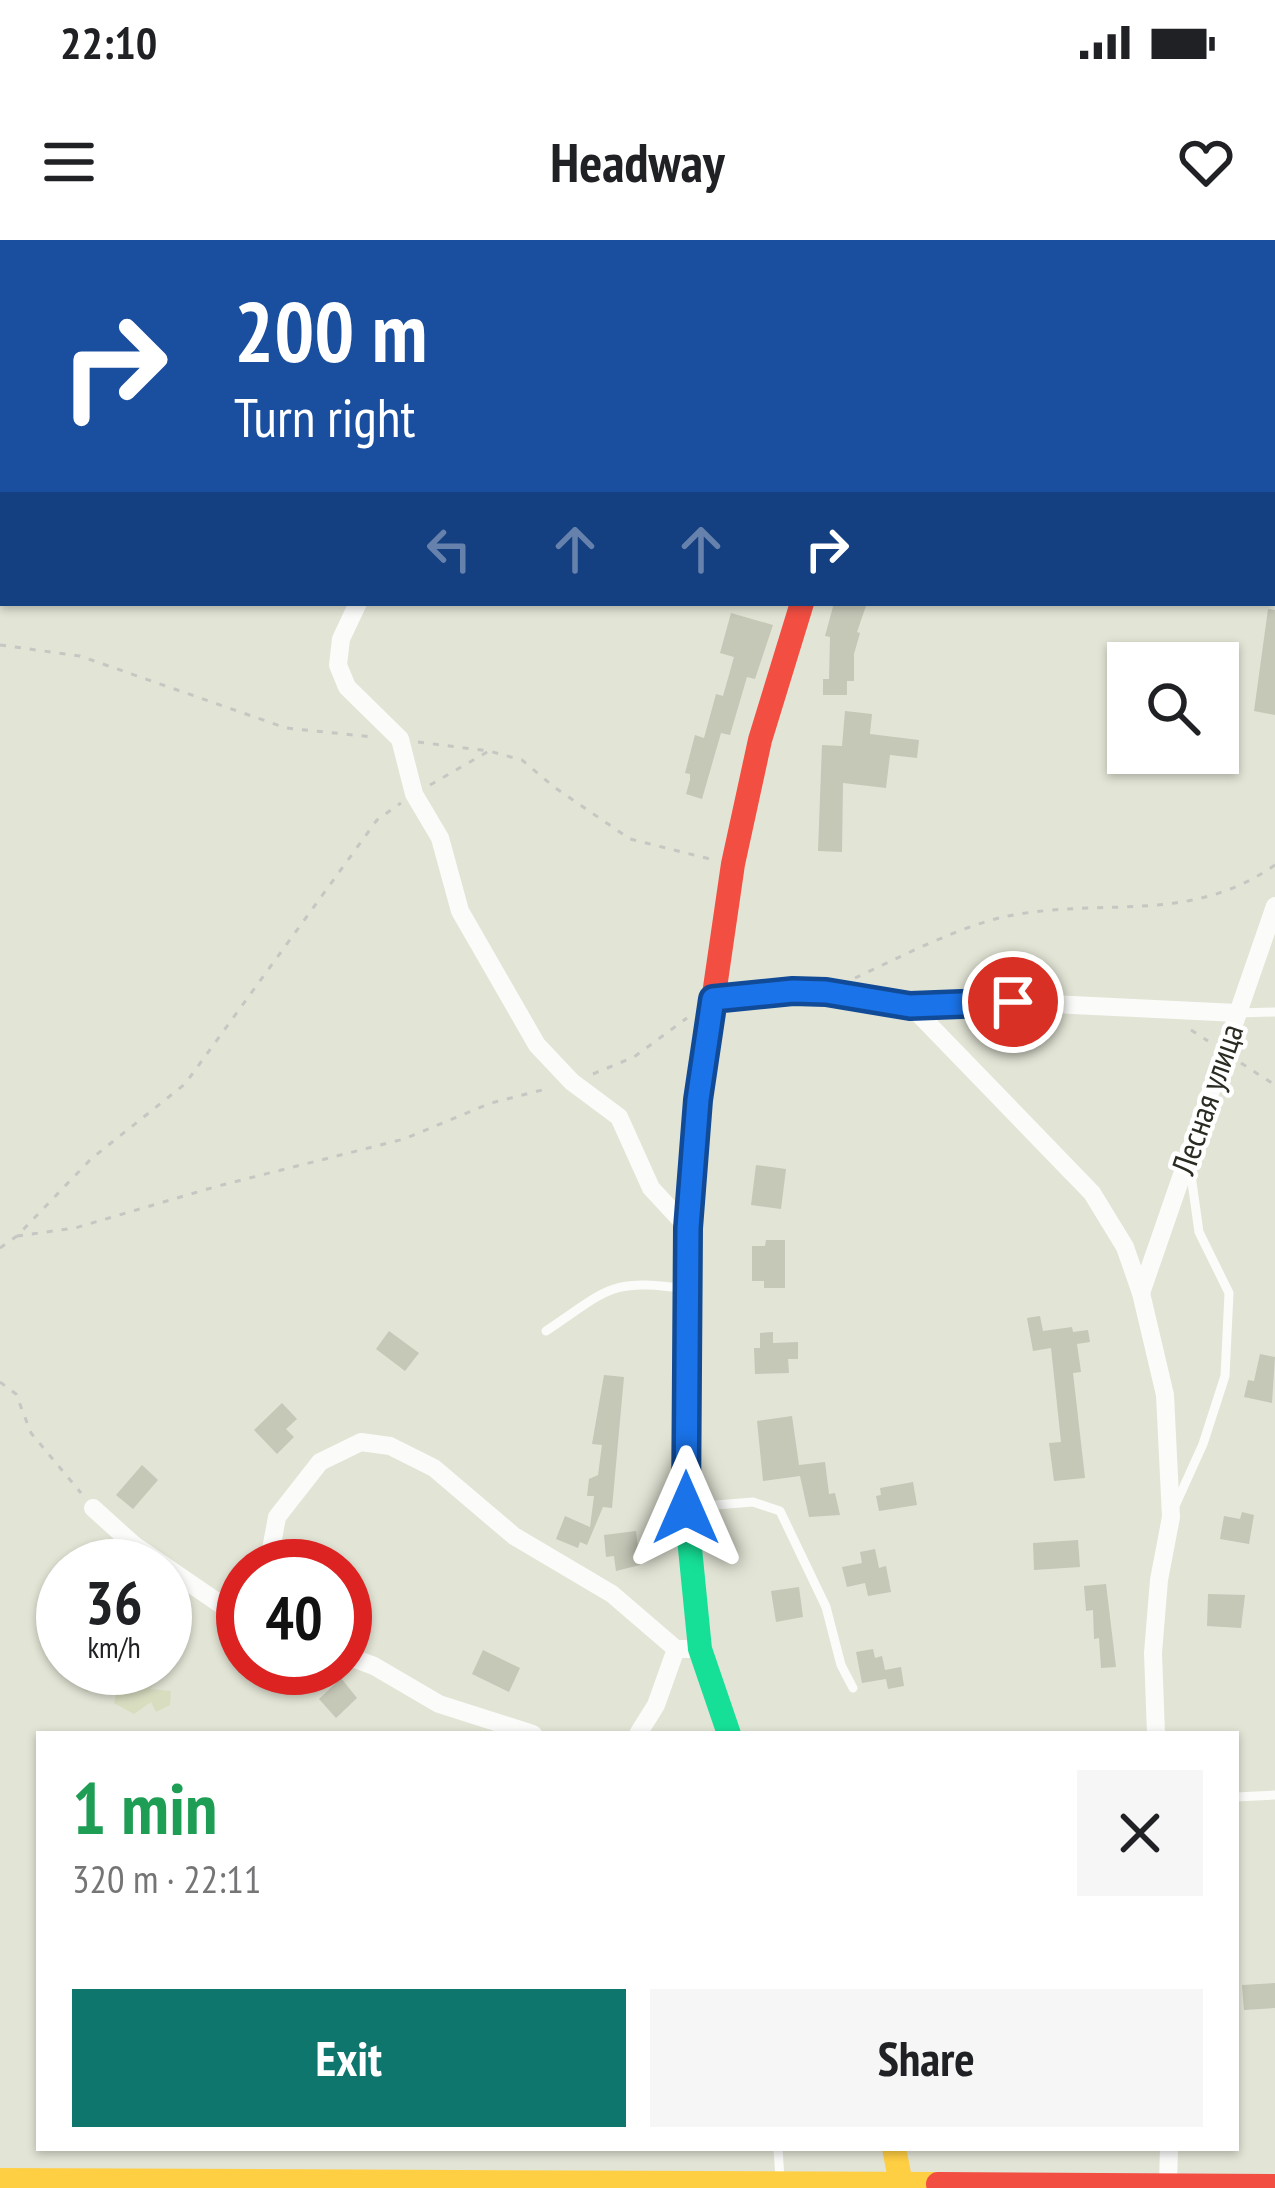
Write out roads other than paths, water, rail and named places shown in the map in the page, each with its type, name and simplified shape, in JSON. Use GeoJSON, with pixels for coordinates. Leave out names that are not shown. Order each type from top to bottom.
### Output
{"type":"FeatureCollection","features":[{"type":"Feature","properties":{"kind":"street"},"geometry":{"type":"LineString","coordinates":[[356,606],[340,639],[338,665],[347,687],[400,739],[415,794],[440,838],[460,911],[537,1045],[572,1082],[619,1117],[650,1188],[688,1228]]}},
{"type":"Feature","properties":{"kind":"street"},"geometry":{"type":"LineString","coordinates":[[728,1731],[688,1649],[688,1228],[698,1100],[734,864],[760,740],[801,606]]}},
{"type":"Feature","properties":{"kind":"street","name":"Лесная улица"},"geometry":{"type":"LineString","coordinates":[[1141,1293],[1275,906]]}},
{"type":"Feature","properties":{"kind":"street"},"geometry":{"type":"LineString","coordinates":[[713,999],[826,992],[910,1006],[1013,1002],[1237,1013]]}},
{"type":"Feature","properties":{"kind":"street"},"geometry":{"type":"LineString","coordinates":[[910,1006],[1092,1193],[1125,1247],[1141,1293],[1165,1395],[1171,1516],[1153,1653],[1156,1731]]}},
{"type":"Feature","properties":{"kind":"street"},"geometry":{"type":"LineString","coordinates":[[273,1539],[277,1517],[320,1462],[362,1442],[390,1446],[434,1468],[514,1536],[612,1594],[688,1649]]}},
{"type":"Feature","properties":{"kind":"street"},"geometry":{"type":"LineString","coordinates":[[93,1508],[134,1545],[216,1601]]}},
{"type":"Feature","properties":{"kind":"street"},"geometry":{"type":"LineString","coordinates":[[640,1731],[688,1649]]}},
{"type":"Feature","properties":{"kind":"street"},"geometry":{"type":"LineString","coordinates":[[372,1665],[439,1704],[524,1731]]}},
{"type":"Feature","properties":{"kind":"street"},"geometry":{"type":"LineString","coordinates":[[895,2151],[902,2186]]}},
{"type":"Feature","properties":{"kind":"street"},"geometry":{"type":"LineString","coordinates":[[1168,2183],[1169,2151]]}},
{"type":"Feature","properties":{"kind":"street"},"geometry":{"type":"LineString","coordinates":[[0,2180],[1275,2186]]}},
{"type":"Feature","properties":{"kind":"lane"},"geometry":{"type":"LineString","coordinates":[[1237,1013],[1275,1012]]}},
{"type":"Feature","properties":{"kind":"lane"},"geometry":{"type":"LineString","coordinates":[[1171,1516],[1204,1444],[1225,1376],[1229,1293],[1199,1232],[1188,1154]]}},
{"type":"Feature","properties":{"kind":"lane"},"geometry":{"type":"LineString","coordinates":[[546,1331],[611,1287],[636,1282],[687,1289]]}},
{"type":"Feature","properties":{"kind":"lane"},"geometry":{"type":"LineString","coordinates":[[686,1508],[753,1502],[780,1511],[826,1607],[841,1665],[853,1688]]}},
{"type":"Feature","properties":{"kind":"lane"},"geometry":{"type":"LineString","coordinates":[[1239,1797],[1274,1795]]}},
{"type":"Feature","properties":{"kind":"lane"},"geometry":{"type":"LineString","coordinates":[[778,2151],[780,2183]]}}]}
